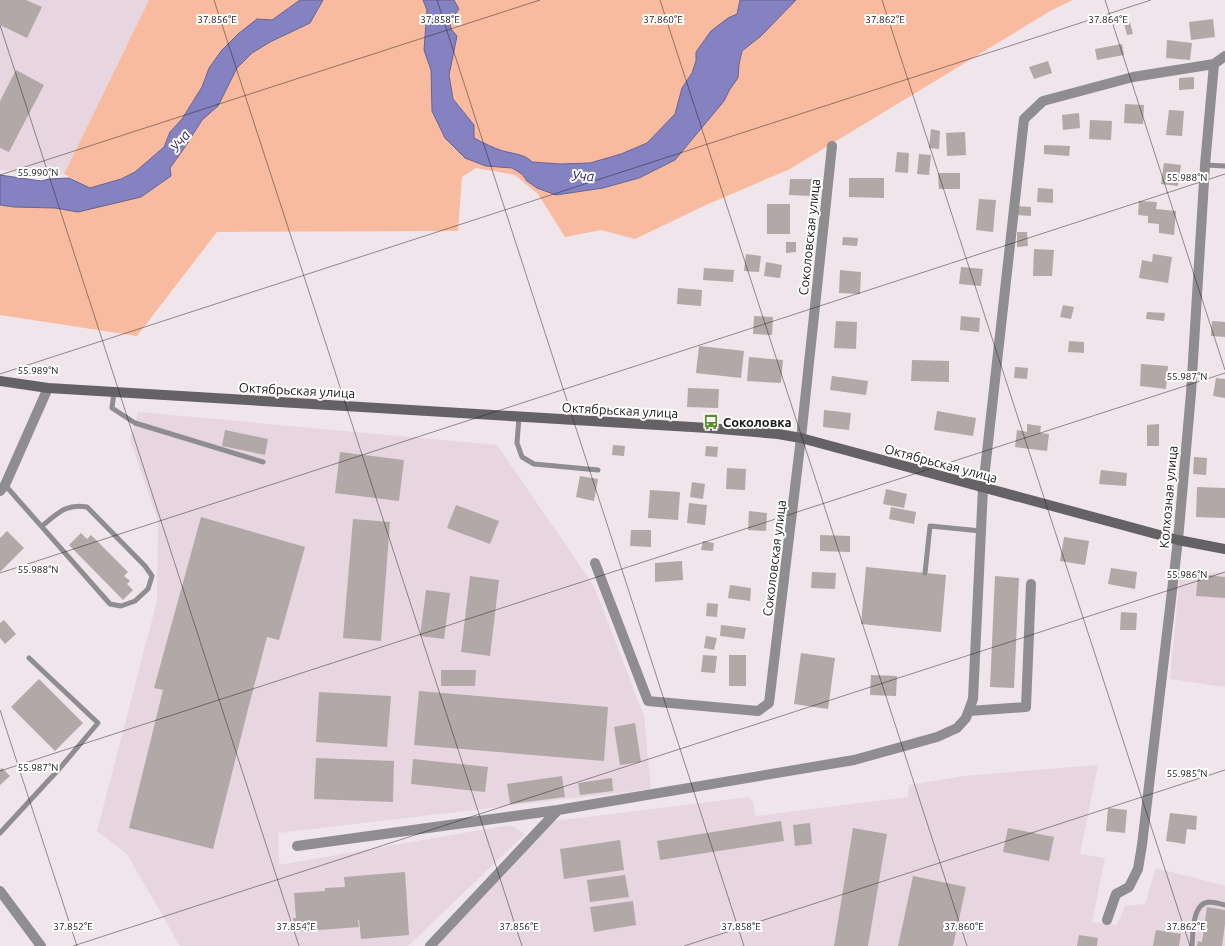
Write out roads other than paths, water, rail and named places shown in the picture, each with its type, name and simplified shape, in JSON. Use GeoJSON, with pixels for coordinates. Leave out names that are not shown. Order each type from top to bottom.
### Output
{"type":"FeatureCollection","features":[{"type":"Feature","properties":{"kind":"street"},"geometry":{"type":"LineString","coordinates":[[297,846],[558,810],[854,760],[937,737],[957,728],[966,718],[973,699],[983,488],[1024,119],[1043,101],[1133,77],[1214,64],[1225,56]]}},
{"type":"Feature","properties":{"kind":"street","name":"Колхозная улица"},"geometry":{"type":"LineString","coordinates":[[1107,920],[1116,894],[1129,887],[1138,869],[1142,845],[1178,540],[1191,393],[1204,165],[1214,64]]}},
{"type":"Feature","properties":{"kind":"street","name":"Соколовская улица"},"geometry":{"type":"LineString","coordinates":[[595,563],[648,701],[758,711],[769,703],[801,438],[832,146]]}},
{"type":"Feature","properties":{"kind":"street","name":"Октябрьская улица"},"geometry":{"type":"LineString","coordinates":[[0,381],[48,388],[519,416],[724,429],[778,434],[801,438],[1178,540],[1225,549]]}},
{"type":"Feature","properties":{"kind":"street"},"geometry":{"type":"LineString","coordinates":[[3,488],[48,388]]}},
{"type":"Feature","properties":{"kind":"street"},"geometry":{"type":"LineString","coordinates":[[969,711],[1026,707],[1032,584]]}},
{"type":"Feature","properties":{"kind":"street"},"geometry":{"type":"LineString","coordinates":[[430,946],[558,810]]}},
{"type":"Feature","properties":{"kind":"street"},"geometry":{"type":"LineString","coordinates":[[0,892],[41,946]]}},
{"type":"Feature","properties":{"kind":"lane"},"geometry":{"type":"LineString","coordinates":[[1204,165],[1225,166]]}},
{"type":"Feature","properties":{"kind":"lane"},"geometry":{"type":"LineString","coordinates":[[114,392],[112,408],[135,423],[263,462]]}},
{"type":"Feature","properties":{"kind":"lane"},"geometry":{"type":"LineString","coordinates":[[519,416],[517,442],[522,457],[534,464],[598,470]]}},
{"type":"Feature","properties":{"kind":"lane"},"geometry":{"type":"LineString","coordinates":[[3,488],[42,526],[110,604],[121,606],[135,601],[148,588],[152,576],[145,566],[87,507],[76,505],[61,510],[42,526]]}},
{"type":"Feature","properties":{"kind":"lane"},"geometry":{"type":"LineString","coordinates":[[926,573],[930,526],[981,531]]}},
{"type":"Feature","properties":{"kind":"lane"},"geometry":{"type":"LineString","coordinates":[[0,833],[60,768],[98,723],[29,658]]}},
{"type":"Feature","properties":{"kind":"lane"},"geometry":{"type":"LineString","coordinates":[[1192,946],[1196,913],[1203,904],[1209,902],[1225,905]]}},
{"type":"Feature","properties":{"kind":"water","name":"Уча"},"geometry":{"type":"Polygon","coordinates":[[[300,0],[323,0],[310,23],[270,42],[252,53],[237,68],[218,106],[202,120],[170,168],[171,176],[141,197],[78,212],[55,208],[14,207],[0,205],[0,175],[41,181],[69,178],[90,188],[121,179],[135,172],[164,147],[170,132],[182,119],[202,87],[209,68],[222,50],[238,34],[257,19],[272,20],[300,0]]]}},
{"type":"Feature","properties":{"kind":"water","name":"Уча"},"geometry":{"type":"Polygon","coordinates":[[[423,0],[454,0],[459,9],[450,21],[451,29],[457,36],[449,75],[453,99],[474,125],[474,138],[499,150],[523,156],[532,162],[560,164],[590,163],[621,154],[647,143],[675,114],[682,88],[692,73],[696,61],[696,52],[711,31],[728,18],[737,14],[740,0],[796,0],[761,36],[742,51],[738,78],[724,101],[675,160],[639,178],[603,188],[556,195],[537,188],[527,181],[522,174],[512,168],[486,166],[465,158],[445,138],[432,111],[431,70],[424,50],[427,10],[423,0]]]}},
{"type":"Feature","properties":{"kind":"place","name":"Соколовка"},"geometry":{"type":"Point","coordinates":[711,422]}}]}
